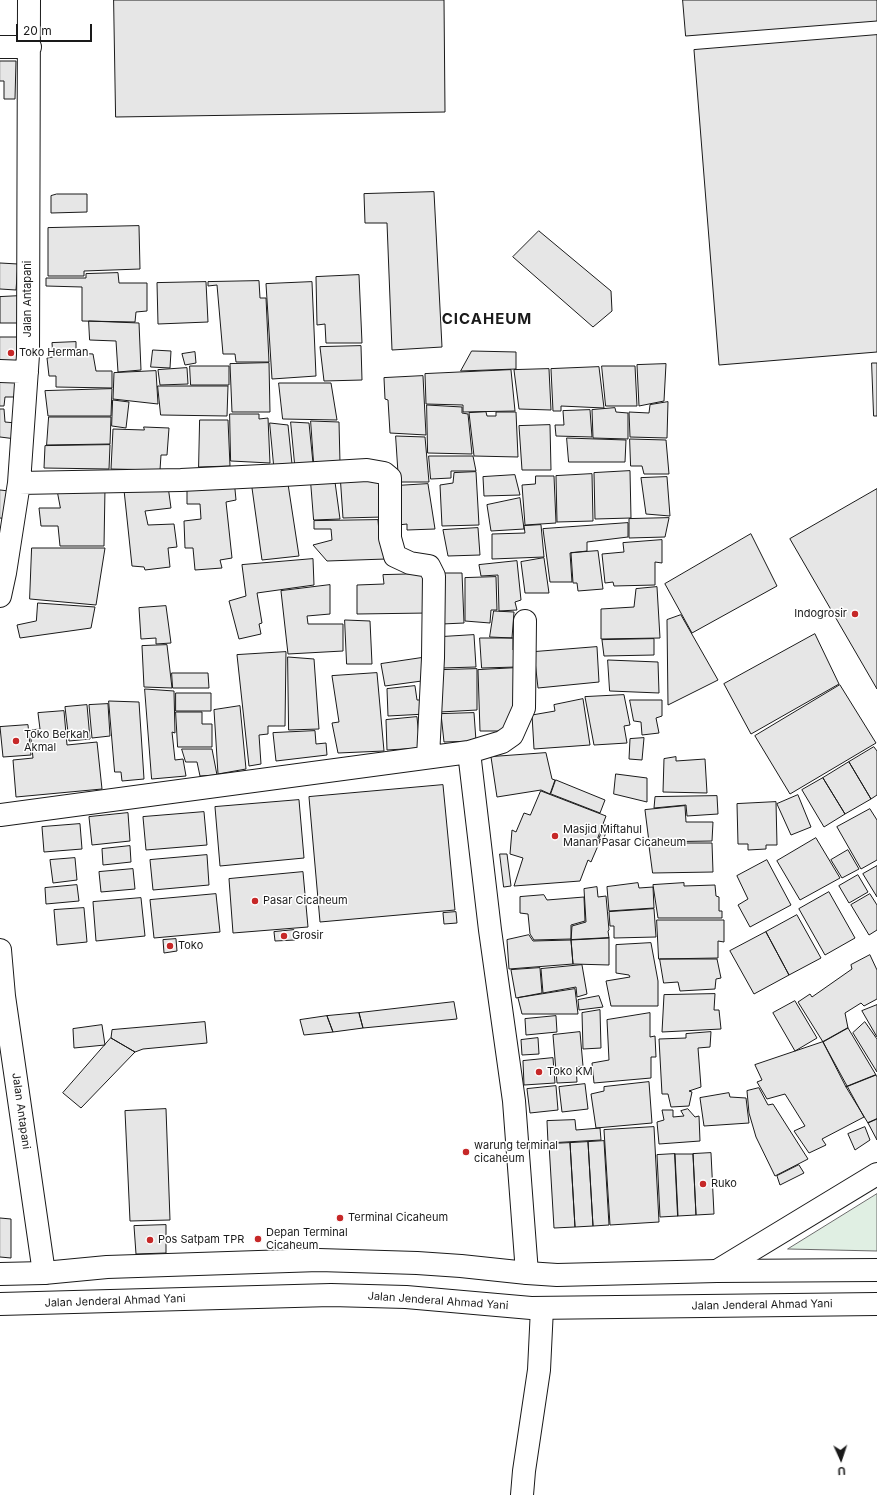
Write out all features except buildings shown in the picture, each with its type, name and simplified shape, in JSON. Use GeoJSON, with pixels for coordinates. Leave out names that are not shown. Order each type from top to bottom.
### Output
{"type":"FeatureCollection","features":[{"type":"Feature","properties":{"kind":"main road","name":"Jalan Antapani"},"geometry":{"type":"LineString","coordinates":[[0,596],[19,483],[27,372],[30,0]]}},
{"type":"Feature","properties":{"kind":"main road"},"geometry":{"type":"LineString","coordinates":[[0,47],[30,47]]}},
{"type":"Feature","properties":{"kind":"main road"},"geometry":{"type":"LineString","coordinates":[[0,371],[27,372]]}},
{"type":"Feature","properties":{"kind":"main road"},"geometry":{"type":"LineString","coordinates":[[19,483],[189,479],[368,470],[384,473],[390,478],[390,538],[395,556],[410,563],[429,566],[434,576],[434,658],[428,757]]}},
{"type":"Feature","properties":{"kind":"main road"},"geometry":{"type":"LineString","coordinates":[[0,815],[469,752],[502,742],[512,735],[524,708],[525,621]]}},
{"type":"Feature","properties":{"kind":"main road"},"geometry":{"type":"LineString","coordinates":[[469,752],[490,930],[514,1101],[527,1273]]}},
{"type":"Feature","properties":{"kind":"main road","name":"Jalan Antapani"},"geometry":{"type":"LineString","coordinates":[[0,950],[2,996],[44,1273]]}},
{"type":"Feature","properties":{"kind":"main road"},"geometry":{"type":"LineString","coordinates":[[717,1271],[877,1174]]}},
{"type":"Feature","properties":{"kind":"main road"},"geometry":{"type":"LineString","coordinates":[[0,1274],[44,1273],[107,1267],[319,1260],[432,1264],[556,1275],[717,1271],[877,1270]]}},
{"type":"Feature","properties":{"kind":"main road","name":"Jalan Jenderal Ahmad Yani"},"geometry":{"type":"LineString","coordinates":[[0,1304],[331,1295],[406,1297],[542,1308],[877,1304]]}},
{"type":"Feature","properties":{"kind":"main road"},"geometry":{"type":"LineString","coordinates":[[522,1495],[524,1471],[539,1370],[542,1308]]}},
{"type":"Feature","properties":{"kind":"green space"},"geometry":{"type":"Polygon","coordinates":[[[877,1194],[877,1251],[788,1249],[877,1194]]]}},
{"type":"Feature","properties":{"kind":"place","name":"Toko Herman"},"geometry":{"type":"Point","coordinates":[11,353]}},
{"type":"Feature","properties":{"kind":"place","name":"Indogrosir"},"geometry":{"type":"Point","coordinates":[855,614]}},
{"type":"Feature","properties":{"kind":"place","name":"Toko Berkah Akmal"},"geometry":{"type":"Point","coordinates":[16,741]}},
{"type":"Feature","properties":{"kind":"place","name":"Masjid Miftahul Manan Pasar Cicaheum"},"geometry":{"type":"Point","coordinates":[555,836]}},
{"type":"Feature","properties":{"kind":"place","name":"Pasar Cicaheum"},"geometry":{"type":"Point","coordinates":[255,901]}},
{"type":"Feature","properties":{"kind":"place","name":"Grosir"},"geometry":{"type":"Point","coordinates":[284,936]}},
{"type":"Feature","properties":{"kind":"place","name":"Toko"},"geometry":{"type":"Point","coordinates":[170,946]}},
{"type":"Feature","properties":{"kind":"place","name":"Toko KM"},"geometry":{"type":"Point","coordinates":[539,1072]}},
{"type":"Feature","properties":{"kind":"place","name":"warung terminal cicaheum"},"geometry":{"type":"Point","coordinates":[466,1152]}},
{"type":"Feature","properties":{"kind":"place","name":"Ruko"},"geometry":{"type":"Point","coordinates":[703,1184]}},
{"type":"Feature","properties":{"kind":"place","name":"Terminal Cicaheum"},"geometry":{"type":"Point","coordinates":[340,1218]}},
{"type":"Feature","properties":{"kind":"place","name":"Depan Terminal Cicaheum"},"geometry":{"type":"Point","coordinates":[258,1239]}},
{"type":"Feature","properties":{"kind":"place","name":"Pos Satpam TPR"},"geometry":{"type":"Point","coordinates":[150,1240]}},
{"type":"Feature","properties":{"kind":"district","name":"CICAHEUM"},"geometry":{"type":"Point","coordinates":[487,319]}}]}
